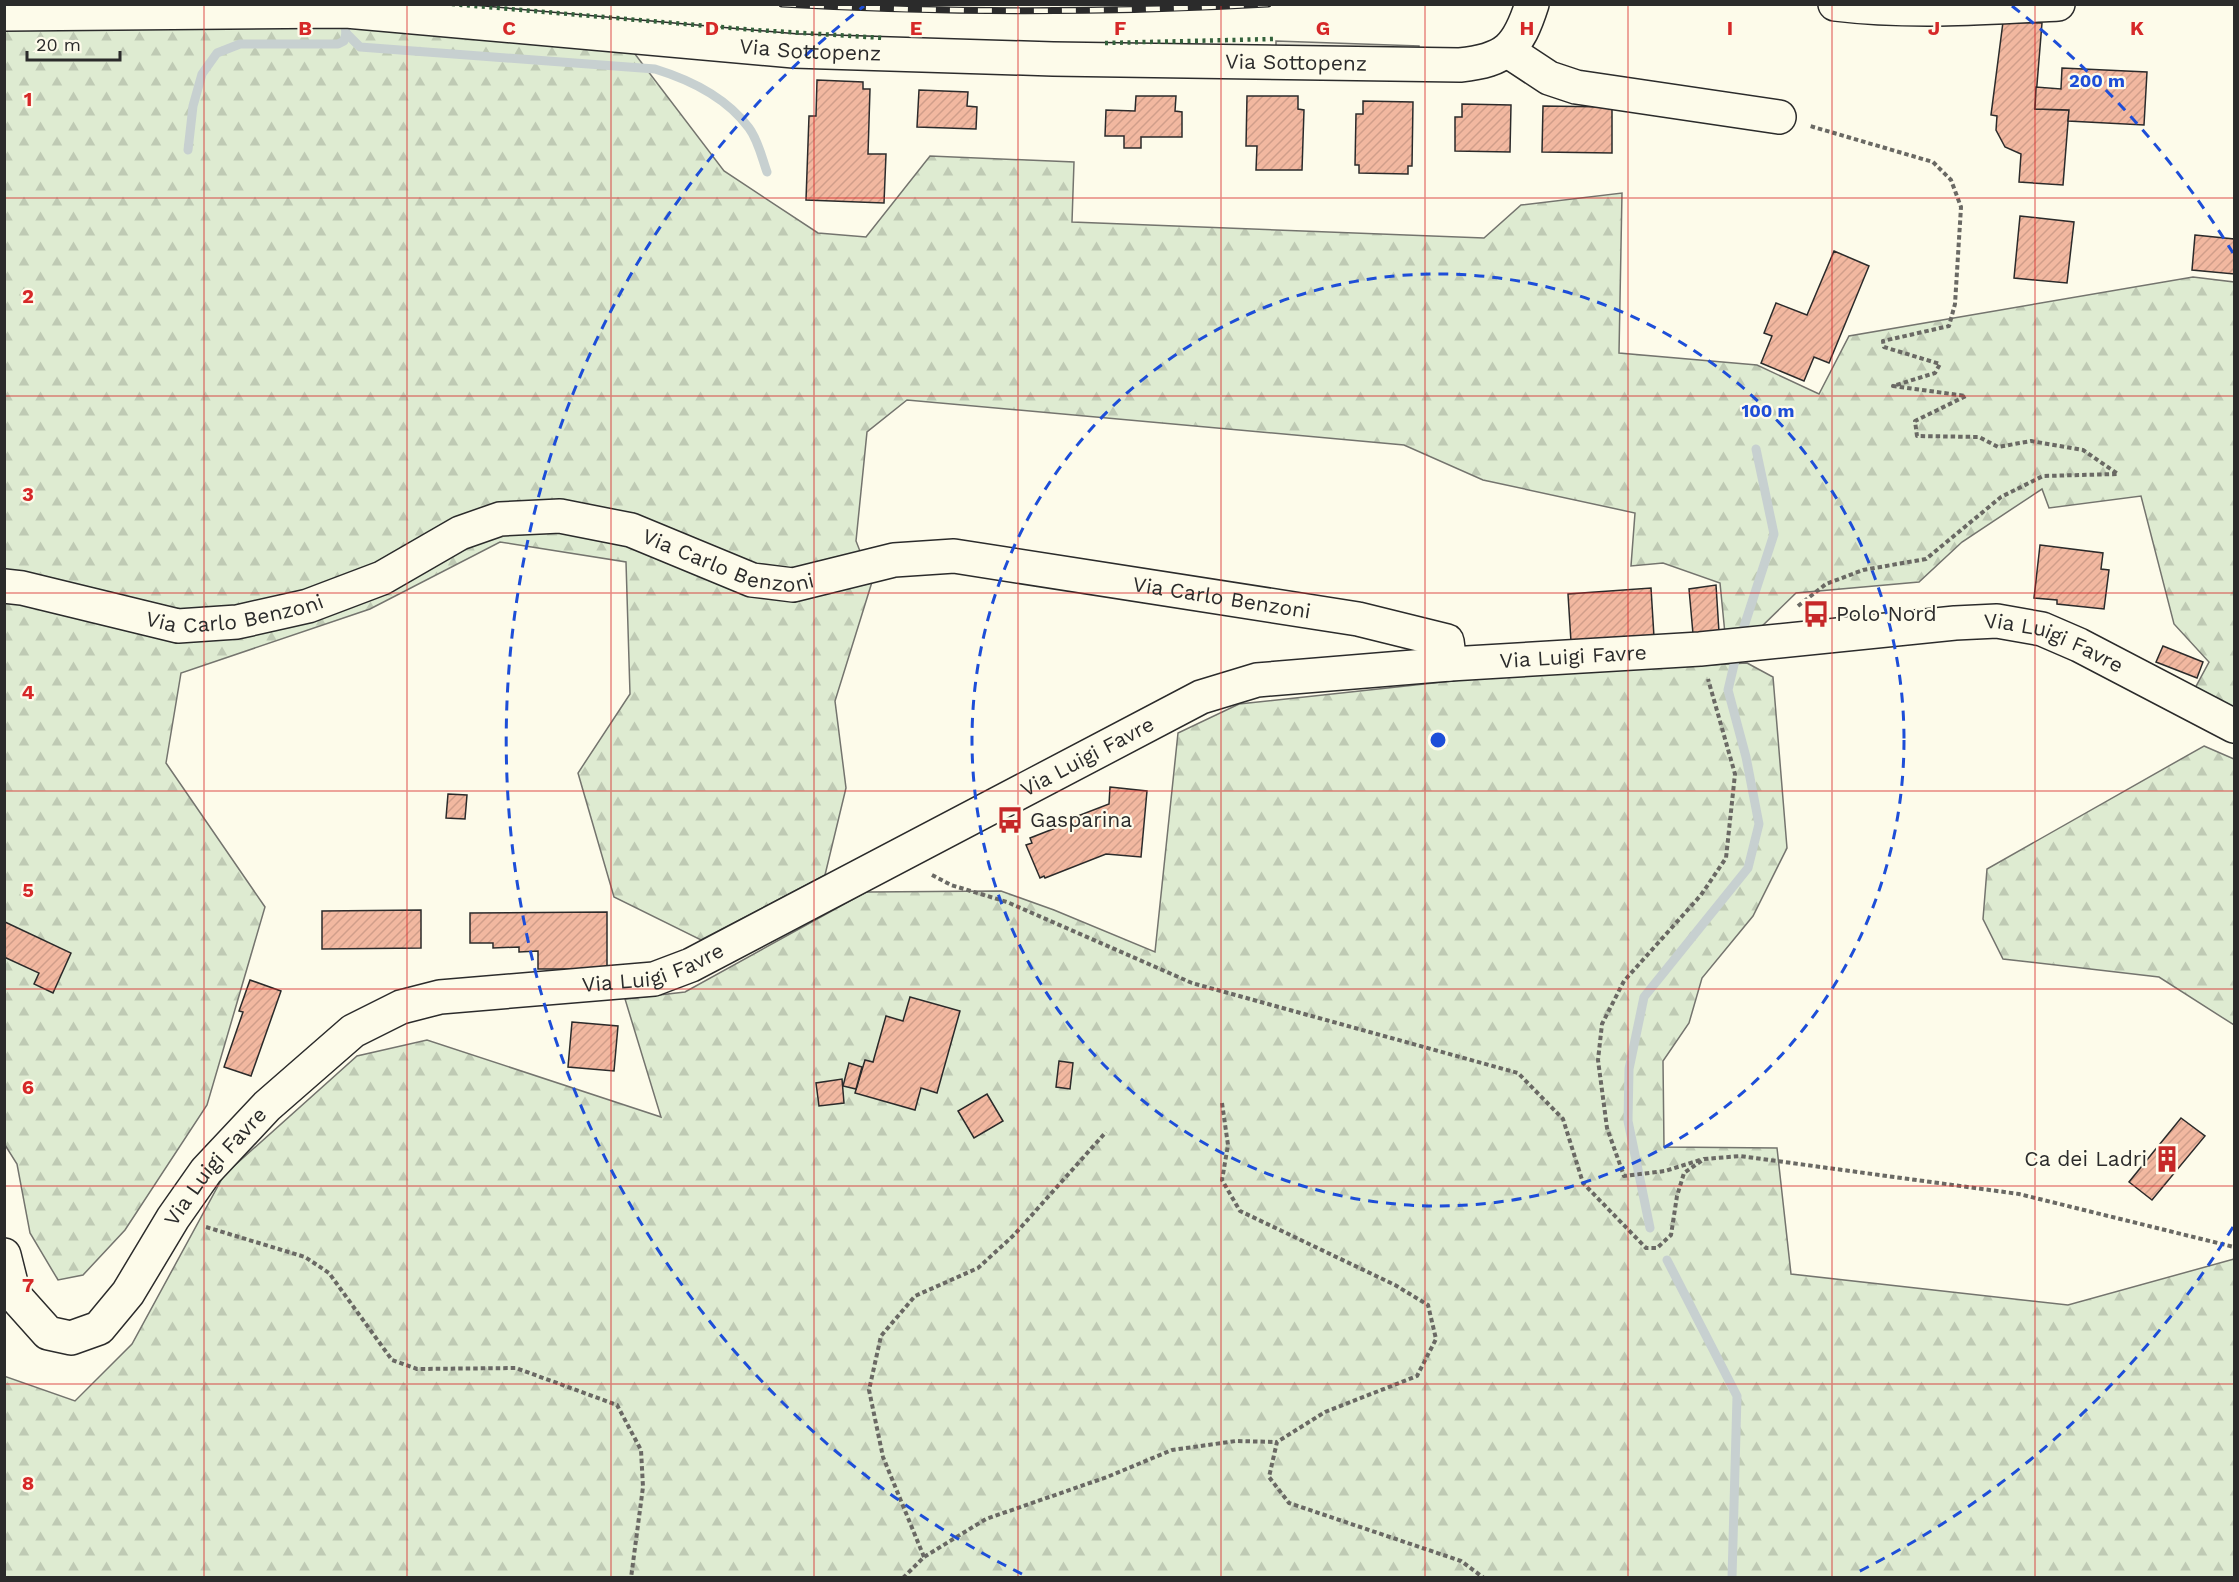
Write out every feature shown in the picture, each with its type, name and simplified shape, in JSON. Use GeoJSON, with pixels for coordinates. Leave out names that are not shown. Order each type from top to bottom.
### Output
{"type":"FeatureCollection","features":[{"type":"Feature","properties":{"kind":"street"},"geometry":{"type":"LineString","coordinates":[[1533,4],[1522,31],[1508,51],[1549,78],[1576,87],[1779,117]]}},
{"type":"Feature","properties":{"kind":"street"},"geometry":{"type":"LineString","coordinates":[[1835,4],[1870,9],[1943,10],[2058,4]]}},
{"type":"Feature","properties":{"kind":"street","name":"Via Sottopenz"},"geometry":{"type":"LineString","coordinates":[[4,14],[346,11],[794,51],[1053,59],[1460,65],[1490,60],[1508,51]]}},
{"type":"Feature","properties":{"kind":"street","name":"Via Carlo Benzoni"},"geometry":{"type":"LineString","coordinates":[[4,586],[22,588],[178,626],[237,622],[308,606],[382,578],[460,533],[490,522],[500,519],[560,516],[631,530],[752,580],[793,585],[894,560],[954,556],[1358,620],[1447,640],[1450,664]]}},
{"type":"Feature","properties":{"kind":"street","name":"Via Luigi Favre"},"geometry":{"type":"LineString","coordinates":[[4,1255],[14,1295],[48,1334],[70,1338],[99,1328],[128,1293],[173,1218],[206,1171],[267,1106],[353,1031],[401,1006],[440,997],[654,979],[691,965],[1202,696],[1257,680],[1450,664],[1700,649],[1955,623],[1997,621],[2042,629],[2079,645],[2235,726]]}},
{"type":"Feature","properties":{"kind":"path"},"geometry":{"type":"LineString","coordinates":[[1770,643],[1778,621],[1826,584],[1863,570],[1926,559],[2001,496],[2043,476],[2118,474],[2083,450],[2031,441],[1998,447],[1979,437],[1917,436],[1915,421],[1966,396],[1893,386],[1935,374],[1940,364],[1884,347],[1883,340],[1949,326],[1955,304],[1961,207],[1951,180],[1933,162],[1779,117]]}},
{"type":"Feature","properties":{"kind":"path"},"geometry":{"type":"LineString","coordinates":[[1700,649],[1735,774],[1726,858],[1701,895],[1624,981],[1602,1024],[1598,1060],[1607,1128],[1624,1176],[1665,1170],[1704,1159],[1740,1156],[2019,1194],[2235,1247]]}},
{"type":"Feature","properties":{"kind":"path"},"geometry":{"type":"LineString","coordinates":[[898,856],[951,885],[1008,902],[1192,983],[1518,1073],[1563,1119],[1583,1183],[1646,1248],[1657,1248],[1671,1235],[1677,1196],[1684,1173],[1704,1159]]}},
{"type":"Feature","properties":{"kind":"path"},"geometry":{"type":"LineString","coordinates":[[903,1578],[924,1557],[986,1518],[1107,1477],[1172,1450],[1236,1441],[1277,1442],[1325,1412],[1417,1376],[1436,1339],[1428,1305],[1395,1285],[1240,1211],[1222,1180],[1228,1145],[1222,1103]]}},
{"type":"Feature","properties":{"kind":"path"},"geometry":{"type":"LineString","coordinates":[[924,1557],[883,1457],[869,1390],[880,1336],[915,1296],[978,1268],[1014,1235],[1106,1132]]}},
{"type":"Feature","properties":{"kind":"path"},"geometry":{"type":"LineString","coordinates":[[173,1218],[304,1257],[329,1273],[392,1360],[417,1370],[516,1368],[617,1405],[640,1450],[643,1487],[631,1578]]}},
{"type":"Feature","properties":{"kind":"path"},"geometry":{"type":"LineString","coordinates":[[1277,1442],[1269,1477],[1289,1503],[1461,1561],[1484,1578]]}},
{"type":"Feature","properties":{"kind":"green space"},"geometry":{"type":"Polygon","coordinates":[[[5,14],[622,37],[724,171],[818,233],[866,237],[930,156],[1074,162],[1072,222],[1484,238],[1521,205],[1622,193],[1619,353],[1757,365],[1819,394],[1849,336],[2193,277],[2234,282],[2234,711],[2193,692],[2209,662],[2174,624],[2141,496],[2049,508],[2042,489],[1962,542],[1919,582],[1796,593],[1758,630],[1725,634],[1720,583],[1663,563],[1631,566],[1635,513],[1483,480],[1404,445],[907,400],[867,432],[856,541],[872,582],[835,701],[846,788],[825,875],[701,940],[614,897],[578,773],[630,694],[626,562],[500,542],[370,609],[181,673],[166,763],[265,907],[207,1105],[125,1230],[83,1275],[58,1280],[30,1233],[17,1164],[5,1145],[5,14]]]}},
{"type":"Feature","properties":{"kind":"green space"},"geometry":{"type":"Polygon","coordinates":[[[1747,663],[1773,677],[1787,848],[1753,916],[1702,978],[1689,1023],[1663,1061],[1664,1147],[1777,1148],[1791,1274],[2068,1305],[2234,1259],[2234,1577],[5,1577],[4,1376],[75,1401],[132,1344],[224,1175],[357,1056],[427,1040],[661,1117],[625,999],[685,992],[866,892],[1001,891],[1054,910],[1155,952],[1178,733],[1239,704],[1498,676],[1747,663]]]}},
{"type":"Feature","properties":{"kind":"green space"},"geometry":{"type":"Polygon","coordinates":[[[2204,746],[2234,759],[2234,1025],[2159,977],[2003,959],[1983,919],[1987,869],[2204,746]]]}},
{"type":"Feature","properties":{"kind":"shaded area"},"geometry":{"type":"Polygon","coordinates":[[[1276,41],[1419,46],[1419,55],[1276,50],[1276,41]]]}},
{"type":"Feature","properties":{"kind":"building"},"geometry":{"type":"Polygon","coordinates":[[[2003,22],[2042,23],[2035,109],[2069,110],[2063,185],[2019,182],[2021,154],[2005,147],[1996,130],[1997,116],[1991,115],[2003,22]]]}},
{"type":"Feature","properties":{"kind":"building"},"geometry":{"type":"Polygon","coordinates":[[[2062,68],[2147,72],[2144,125],[2068,121],[2069,110],[2035,109],[2036,87],[2061,89],[2062,68]]]}},
{"type":"Feature","properties":{"kind":"building"},"geometry":{"type":"Polygon","coordinates":[[[817,80],[863,82],[863,89],[870,89],[868,154],[886,154],[884,203],[806,200],[809,116],[816,116],[817,80]]]}},
{"type":"Feature","properties":{"kind":"building"},"geometry":{"type":"Polygon","coordinates":[[[919,90],[968,92],[967,106],[977,107],[976,129],[917,127],[919,90]]]}},
{"type":"Feature","properties":{"kind":"building"},"geometry":{"type":"Polygon","coordinates":[[[1136,96],[1176,96],[1175,111],[1182,112],[1182,137],[1141,137],[1141,148],[1124,148],[1124,136],[1105,136],[1106,110],[1135,111],[1136,96]]]}},
{"type":"Feature","properties":{"kind":"building"},"geometry":{"type":"Polygon","coordinates":[[[1247,96],[1298,96],[1298,109],[1304,110],[1302,170],[1256,170],[1257,146],[1246,146],[1247,96]]]}},
{"type":"Feature","properties":{"kind":"building"},"geometry":{"type":"Polygon","coordinates":[[[1363,101],[1413,102],[1412,166],[1408,166],[1408,174],[1359,173],[1359,165],[1355,165],[1356,114],[1363,114],[1363,101]]]}},
{"type":"Feature","properties":{"kind":"building"},"geometry":{"type":"Polygon","coordinates":[[[1462,104],[1511,105],[1510,152],[1455,151],[1455,117],[1462,117],[1462,104]]]}},
{"type":"Feature","properties":{"kind":"building"},"geometry":{"type":"Polygon","coordinates":[[[1543,106],[1612,107],[1612,153],[1542,152],[1543,106]]]}},
{"type":"Feature","properties":{"kind":"building"},"geometry":{"type":"Polygon","coordinates":[[[2020,216],[2074,222],[2067,283],[2014,278],[2020,216]]]}},
{"type":"Feature","properties":{"kind":"building"},"geometry":{"type":"Polygon","coordinates":[[[2195,235],[2234,239],[2234,274],[2192,270],[2195,235]]]}},
{"type":"Feature","properties":{"kind":"building"},"geometry":{"type":"Polygon","coordinates":[[[1834,251],[1869,266],[1829,363],[1814,357],[1804,381],[1761,363],[1772,336],[1764,333],[1776,303],[1807,315],[1834,251]]]}},
{"type":"Feature","properties":{"kind":"building"},"geometry":{"type":"Polygon","coordinates":[[[2040,545],[2103,553],[2101,569],[2109,570],[2104,609],[2057,604],[2057,600],[2034,598],[2040,545]]]}},
{"type":"Feature","properties":{"kind":"building"},"geometry":{"type":"Polygon","coordinates":[[[1716,585],[1719,632],[1693,634],[1689,589],[1716,585]]]}},
{"type":"Feature","properties":{"kind":"building"},"geometry":{"type":"Polygon","coordinates":[[[1651,588],[1654,637],[1571,642],[1568,594],[1651,588]]]}},
{"type":"Feature","properties":{"kind":"building"},"geometry":{"type":"Polygon","coordinates":[[[2163,646],[2203,662],[2197,678],[2156,662],[2163,646]]]}},
{"type":"Feature","properties":{"kind":"building"},"geometry":{"type":"Polygon","coordinates":[[[1110,787],[1147,791],[1141,857],[1106,854],[1040,878],[1026,845],[1032,843],[1030,838],[1109,804],[1110,787]]]}},
{"type":"Feature","properties":{"kind":"building"},"geometry":{"type":"Polygon","coordinates":[[[448,794],[467,795],[465,819],[446,818],[448,794]]]}},
{"type":"Feature","properties":{"kind":"building"},"geometry":{"type":"Polygon","coordinates":[[[421,910],[421,948],[322,949],[322,911],[421,910]]]}},
{"type":"Feature","properties":{"kind":"building"},"geometry":{"type":"Polygon","coordinates":[[[607,912],[607,969],[538,969],[538,951],[519,952],[519,947],[493,948],[493,943],[470,943],[470,913],[607,912]]]}},
{"type":"Feature","properties":{"kind":"building"},"geometry":{"type":"Polygon","coordinates":[[[5,922],[71,953],[53,993],[34,984],[39,973],[4,957],[5,922]]]}},
{"type":"Feature","properties":{"kind":"building"},"geometry":{"type":"Polygon","coordinates":[[[250,980],[281,991],[251,1076],[224,1067],[243,1012],[239,1011],[250,980]]]}},
{"type":"Feature","properties":{"kind":"building"},"geometry":{"type":"Polygon","coordinates":[[[910,997],[960,1011],[937,1093],[921,1088],[915,1110],[855,1093],[865,1060],[873,1062],[886,1016],[903,1021],[910,997]]]}},
{"type":"Feature","properties":{"kind":"building"},"geometry":{"type":"Polygon","coordinates":[[[572,1022],[618,1026],[614,1071],[568,1067],[572,1022]]]}},
{"type":"Feature","properties":{"kind":"building"},"geometry":{"type":"Polygon","coordinates":[[[1059,1061],[1073,1063],[1070,1089],[1056,1087],[1059,1061]]]}},
{"type":"Feature","properties":{"kind":"building"},"geometry":{"type":"Polygon","coordinates":[[[849,1063],[862,1067],[856,1089],[843,1086],[849,1063]]]}},
{"type":"Feature","properties":{"kind":"building"},"geometry":{"type":"Polygon","coordinates":[[[842,1079],[844,1103],[819,1106],[816,1083],[842,1079]]]}},
{"type":"Feature","properties":{"kind":"building"},"geometry":{"type":"Polygon","coordinates":[[[987,1094],[1003,1121],[974,1138],[958,1111],[987,1094]]]}},
{"type":"Feature","properties":{"kind":"building","name":"Ca dei Ladri"},"geometry":{"type":"Polygon","coordinates":[[[2181,1118],[2205,1136],[2152,1200],[2129,1182],[2181,1118]]]}},
{"type":"Feature","properties":{"kind":"waterway"},"geometry":{"type":"LineString","coordinates":[[345,26],[346,33],[360,47],[655,69],[668,73],[707,91],[730,107],[755,138],[767,172]]}},
{"type":"Feature","properties":{"kind":"waterway"},"geometry":{"type":"LineString","coordinates":[[188,150],[193,106],[202,74],[217,53],[240,44],[338,44],[344,41],[346,33]]}},
{"type":"Feature","properties":{"kind":"waterway"},"geometry":{"type":"LineString","coordinates":[[1740,639],[1774,534],[1756,449]]}},
{"type":"Feature","properties":{"kind":"waterway"},"geometry":{"type":"LineString","coordinates":[[1650,1228],[1628,1121],[1629,1069],[1644,997],[1748,868],[1759,824],[1746,757],[1728,690],[1737,652]]}},
{"type":"Feature","properties":{"kind":"waterway"},"geometry":{"type":"LineString","coordinates":[[1667,1260],[1737,1396],[1732,1578]]}},
{"type":"Feature","properties":{"kind":"railway"},"geometry":{"type":"LineString","coordinates":[[782,4],[1025,11],[1268,4]]}},
{"type":"Feature","properties":{"kind":"hedge"},"geometry":{"type":"LineString","coordinates":[[452,4],[755,30],[884,38]]}},
{"type":"Feature","properties":{"kind":"hedge"},"geometry":{"type":"LineString","coordinates":[[1105,43],[1273,39]]}},
{"type":"Feature","properties":{"kind":"place","name":"Polo Nord"},"geometry":{"type":"Point","coordinates":[1816,614]}},
{"type":"Feature","properties":{"kind":"place","name":"Gasparina"},"geometry":{"type":"Point","coordinates":[1010,820]}},
{"type":"Feature","properties":{"kind":"place","name":"Ca dei Ladri"},"geometry":{"type":"Point","coordinates":[2167,1159]}}]}
